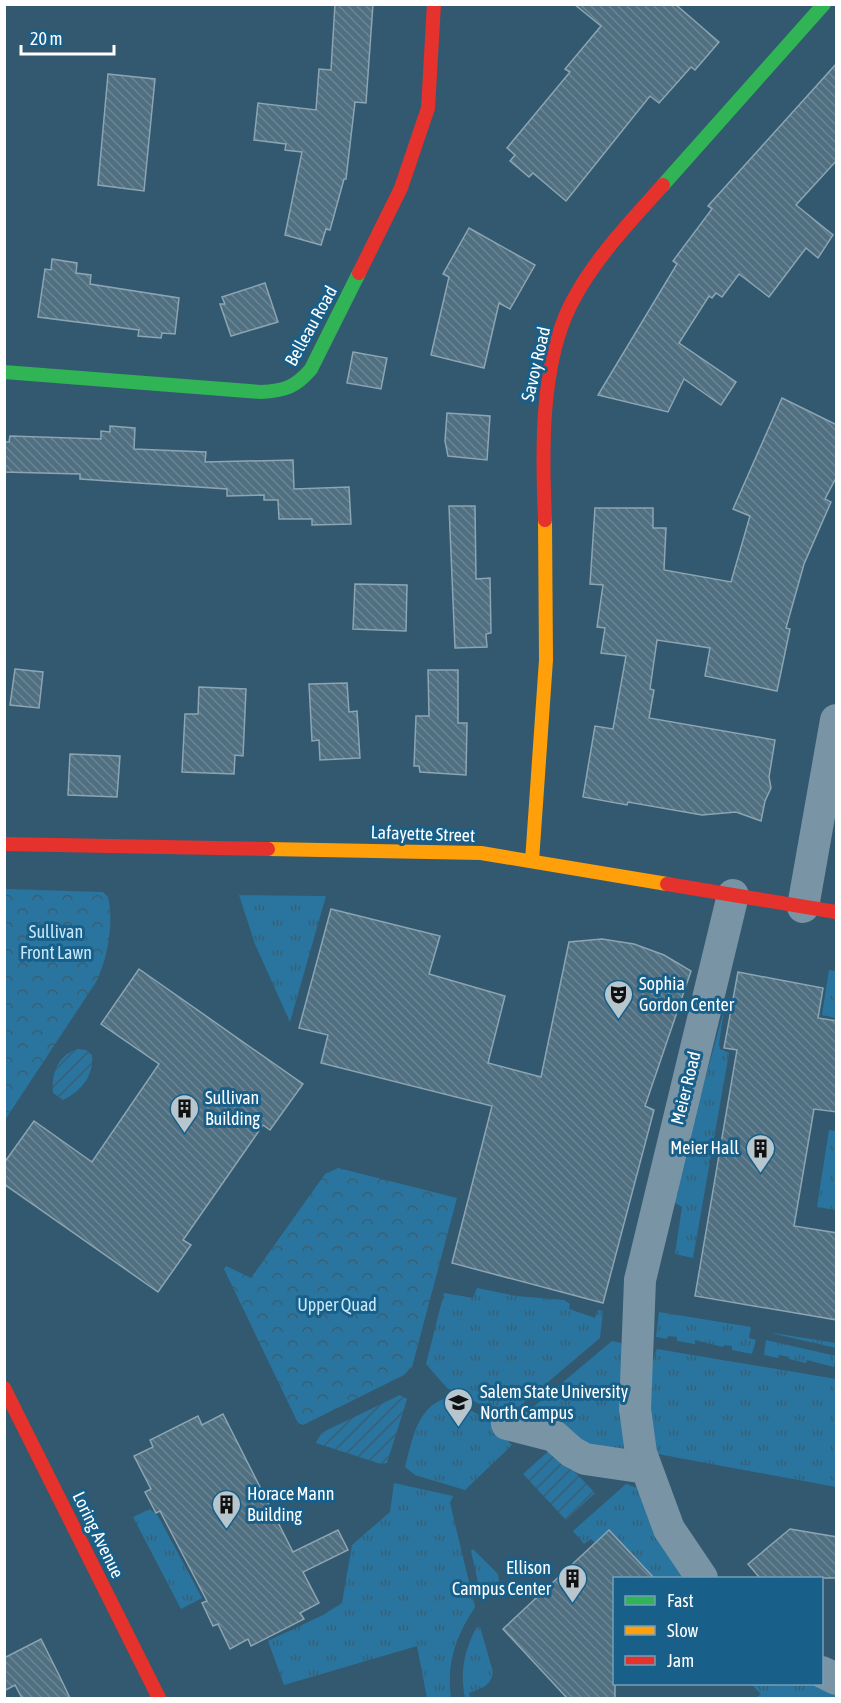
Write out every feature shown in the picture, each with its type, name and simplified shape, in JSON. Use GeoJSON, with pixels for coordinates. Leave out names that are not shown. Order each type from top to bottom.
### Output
{"type":"FeatureCollection","features":[{"type":"Feature","properties":{"kind":"main road","name":"Belleau Road"},"geometry":{"type":"LineString","coordinates":[[4,372],[261,392],[284,391],[300,383],[322,350],[401,188],[417,146],[428,108],[434,4]]}},
{"type":"Feature","properties":{"kind":"main road","name":"Savoy Road"},"geometry":{"type":"LineString","coordinates":[[532,861],[547,691],[548,573],[541,453],[544,400],[569,308],[591,269],[622,231],[824,4]]}},
{"type":"Feature","properties":{"kind":"main road","name":"Lafayette Street"},"geometry":{"type":"LineString","coordinates":[[4,844],[481,853],[837,912]]}},
{"type":"Feature","properties":{"kind":"main road","name":"Loring Avenue"},"geometry":{"type":"LineString","coordinates":[[4,1388],[159,1698]]}},
{"type":"Feature","properties":{"kind":"street"},"geometry":{"type":"LineString","coordinates":[[804,907],[837,720]]}},
{"type":"Feature","properties":{"kind":"street","name":"Meier Road"},"geometry":{"type":"LineString","coordinates":[[701,1577],[669,1529],[641,1453],[635,1409],[640,1280],[733,895]]}},
{"type":"Feature","properties":{"kind":"street"},"geometry":{"type":"LineString","coordinates":[[507,1424],[554,1436],[585,1459],[646,1468]]}},
{"type":"Feature","properties":{"kind":"street"},"geometry":{"type":"LineString","coordinates":[[823,1672],[837,1679]]}},
{"type":"Feature","properties":{"kind":"green space","name":"Sullivan Front Lawn"},"geometry":{"type":"Polygon","coordinates":[[[5,889],[103,892],[108,897],[110,907],[110,929],[107,951],[96,982],[5,1120],[5,889]]]}},
{"type":"Feature","properties":{"kind":"green space"},"geometry":{"type":"Polygon","coordinates":[[[239,895],[326,896],[290,1022],[255,944],[239,895]]]}},
{"type":"Feature","properties":{"kind":"green space"},"geometry":{"type":"Polygon","coordinates":[[[829,970],[836,971],[836,1018],[822,1015],[829,970]]]}},
{"type":"Feature","properties":{"kind":"green space"},"geometry":{"type":"Polygon","coordinates":[[[724,1010],[719,1044],[720,1049],[729,1053],[693,1258],[675,1254],[682,1207],[672,1201],[724,1010]]]}},
{"type":"Feature","properties":{"kind":"green space"},"geometry":{"type":"Polygon","coordinates":[[[78,1049],[86,1050],[92,1055],[91,1070],[81,1087],[63,1100],[53,1093],[55,1072],[65,1056],[78,1049]]]}},
{"type":"Feature","properties":{"kind":"green space"},"geometry":{"type":"Polygon","coordinates":[[[829,1130],[836,1131],[836,1210],[817,1207],[829,1130]]]}},
{"type":"Feature","properties":{"kind":"green space","name":"Upper Quad"},"geometry":{"type":"Polygon","coordinates":[[[338,1168],[457,1198],[412,1367],[404,1375],[303,1425],[298,1423],[224,1269],[226,1266],[251,1278],[325,1174],[338,1168]]]}},
{"type":"Feature","properties":{"kind":"green space"},"geometry":{"type":"Polygon","coordinates":[[[477,1288],[516,1296],[564,1300],[570,1304],[569,1309],[595,1318],[598,1310],[603,1311],[600,1338],[509,1415],[494,1411],[447,1388],[426,1364],[444,1293],[473,1298],[477,1288]]]}},
{"type":"Feature","properties":{"kind":"green space"},"geometry":{"type":"Polygon","coordinates":[[[659,1312],[751,1327],[749,1338],[756,1340],[752,1354],[732,1350],[732,1346],[724,1345],[723,1347],[695,1340],[695,1344],[677,1341],[677,1337],[668,1336],[667,1339],[656,1337],[659,1312]]]}},
{"type":"Feature","properties":{"kind":"green space"},"geometry":{"type":"Polygon","coordinates":[[[773,1333],[836,1343],[836,1348],[775,1334],[773,1333]]]}},
{"type":"Feature","properties":{"kind":"green space"},"geometry":{"type":"Polygon","coordinates":[[[766,1340],[836,1356],[834,1367],[807,1360],[806,1363],[779,1355],[778,1358],[764,1355],[766,1340]]]}},
{"type":"Feature","properties":{"kind":"green space"},"geometry":{"type":"Polygon","coordinates":[[[612,1341],[625,1344],[625,1449],[578,1445],[525,1414],[612,1341]]]}},
{"type":"Feature","properties":{"kind":"green space"},"geometry":{"type":"Polygon","coordinates":[[[657,1349],[836,1379],[836,1487],[658,1454],[652,1430],[650,1402],[651,1373],[657,1349]]]}},
{"type":"Feature","properties":{"kind":"green space"},"geometry":{"type":"Polygon","coordinates":[[[400,1395],[407,1399],[387,1463],[381,1464],[316,1443],[321,1433],[400,1395]]]}},
{"type":"Feature","properties":{"kind":"green space"},"geometry":{"type":"Polygon","coordinates":[[[447,1398],[502,1427],[500,1433],[512,1445],[465,1490],[415,1475],[405,1467],[413,1436],[422,1416],[437,1402],[447,1398]]]}},
{"type":"Feature","properties":{"kind":"green space"},"geometry":{"type":"Polygon","coordinates":[[[552,1448],[595,1493],[566,1520],[523,1474],[552,1448]]]}},
{"type":"Feature","properties":{"kind":"green space"},"geometry":{"type":"Polygon","coordinates":[[[394,1483],[453,1496],[450,1503],[475,1607],[458,1639],[451,1661],[451,1698],[427,1698],[417,1646],[284,1685],[268,1641],[323,1615],[342,1603],[352,1545],[390,1512],[394,1483]]]}},
{"type":"Feature","properties":{"kind":"green space"},"geometry":{"type":"Polygon","coordinates":[[[626,1484],[637,1488],[656,1532],[685,1577],[653,1577],[609,1530],[595,1543],[591,1539],[584,1544],[573,1531],[626,1484]]]}},
{"type":"Feature","properties":{"kind":"green space"},"geometry":{"type":"Polygon","coordinates":[[[150,1509],[158,1516],[202,1598],[181,1609],[133,1517],[150,1509]]]}},
{"type":"Feature","properties":{"kind":"green space"},"geometry":{"type":"Polygon","coordinates":[[[473,1549],[498,1574],[499,1581],[486,1594],[480,1591],[471,1551],[473,1549]]]}},
{"type":"Feature","properties":{"kind":"green space"},"geometry":{"type":"Polygon","coordinates":[[[480,1627],[493,1672],[492,1677],[482,1688],[469,1693],[470,1698],[465,1698],[464,1662],[476,1628],[480,1627]]]}},
{"type":"Feature","properties":{"kind":"green space"},"geometry":{"type":"Polygon","coordinates":[[[752,1685],[814,1685],[836,1694],[836,1698],[756,1698],[761,1694],[752,1685]]]}},
{"type":"Feature","properties":{"kind":"building"},"geometry":{"type":"Polygon","coordinates":[[[335,4],[373,4],[366,103],[355,102],[346,179],[344,179],[330,230],[326,229],[321,245],[285,235],[302,152],[285,150],[286,144],[254,140],[258,103],[316,110],[319,69],[331,70],[335,4]]]}},
{"type":"Feature","properties":{"kind":"building"},"geometry":{"type":"Polygon","coordinates":[[[574,4],[675,4],[719,42],[695,70],[691,67],[659,103],[650,96],[566,201],[533,173],[529,177],[510,161],[515,155],[507,148],[570,72],[565,69],[601,26],[574,4]]]}},
{"type":"Feature","properties":{"kind":"building"},"geometry":{"type":"Polygon","coordinates":[[[837,63],[837,160],[796,205],[833,235],[818,258],[806,248],[769,297],[739,274],[722,297],[716,293],[712,298],[709,296],[679,343],[736,382],[721,405],[684,379],[668,412],[598,395],[677,264],[673,261],[712,209],[708,206],[837,63]]]}},
{"type":"Feature","properties":{"kind":"building"},"geometry":{"type":"Polygon","coordinates":[[[108,74],[155,79],[144,191],[98,185],[108,74]]]}},
{"type":"Feature","properties":{"kind":"building"},"geometry":{"type":"Polygon","coordinates":[[[469,228],[535,265],[510,309],[499,303],[484,368],[431,355],[449,277],[443,274],[469,228]]]}},
{"type":"Feature","properties":{"kind":"building"},"geometry":{"type":"Polygon","coordinates":[[[52,259],[77,263],[76,273],[91,275],[90,284],[179,298],[175,334],[162,333],[161,338],[138,336],[139,330],[38,317],[45,269],[51,270],[52,259]]]}},
{"type":"Feature","properties":{"kind":"building"},"geometry":{"type":"Polygon","coordinates":[[[265,283],[278,322],[231,336],[220,304],[225,304],[222,297],[265,283]]]}},
{"type":"Feature","properties":{"kind":"building"},"geometry":{"type":"Polygon","coordinates":[[[353,352],[387,358],[381,389],[347,383],[353,352]]]}},
{"type":"Feature","properties":{"kind":"building"},"geometry":{"type":"Polygon","coordinates":[[[782,398],[837,425],[837,476],[825,499],[831,502],[804,564],[786,628],[790,629],[777,691],[705,676],[710,648],[657,640],[650,689],[654,690],[649,718],[775,740],[769,777],[771,788],[765,801],[761,821],[736,812],[702,815],[583,797],[595,726],[613,729],[626,656],[601,653],[605,628],[597,627],[603,585],[590,584],[595,508],[653,508],[653,528],[666,528],[664,570],[731,582],[750,516],[733,509],[782,398]]]}},
{"type":"Feature","properties":{"kind":"building"},"geometry":{"type":"Polygon","coordinates":[[[447,413],[490,416],[487,460],[448,456],[445,441],[447,413]]]}},
{"type":"Feature","properties":{"kind":"building"},"geometry":{"type":"Polygon","coordinates":[[[110,426],[135,428],[134,449],[206,452],[205,462],[293,460],[294,489],[349,487],[351,524],[312,525],[312,519],[279,519],[278,500],[264,500],[264,495],[227,496],[227,489],[80,479],[80,474],[4,472],[4,442],[9,442],[10,436],[101,439],[101,431],[110,432],[110,426]]]}},
{"type":"Feature","properties":{"kind":"building"},"geometry":{"type":"Polygon","coordinates":[[[449,506],[475,506],[476,579],[490,578],[491,633],[486,634],[487,647],[455,648],[449,506]]]}},
{"type":"Feature","properties":{"kind":"building"},"geometry":{"type":"Polygon","coordinates":[[[355,584],[407,585],[406,631],[353,629],[355,584]]]}},
{"type":"Feature","properties":{"kind":"building"},"geometry":{"type":"Polygon","coordinates":[[[15,669],[43,672],[39,708],[10,705],[15,669]]]}},
{"type":"Feature","properties":{"kind":"building"},"geometry":{"type":"Polygon","coordinates":[[[428,670],[458,670],[458,723],[467,723],[466,775],[420,772],[419,766],[414,766],[416,716],[429,716],[428,670]]]}},
{"type":"Feature","properties":{"kind":"building"},"geometry":{"type":"Polygon","coordinates":[[[347,683],[349,712],[357,711],[360,758],[320,760],[319,740],[312,741],[309,684],[347,683]]]}},
{"type":"Feature","properties":{"kind":"building"},"geometry":{"type":"Polygon","coordinates":[[[199,687],[246,689],[243,756],[235,755],[234,774],[182,772],[185,714],[198,714],[199,687]]]}},
{"type":"Feature","properties":{"kind":"building"},"geometry":{"type":"Polygon","coordinates":[[[70,754],[120,756],[117,797],[68,795],[70,754]]]}},
{"type":"Feature","properties":{"kind":"building"},"geometry":{"type":"Polygon","coordinates":[[[331,909],[440,936],[429,974],[505,996],[488,1063],[541,1077],[569,942],[602,939],[634,944],[664,955],[691,971],[645,1106],[654,1110],[603,1303],[452,1263],[492,1106],[321,1063],[328,1035],[299,1028],[331,909]]]}},
{"type":"Feature","properties":{"kind":"building","name":"Sullivan Building"},"geometry":{"type":"Polygon","coordinates":[[[139,969],[303,1084],[270,1130],[263,1125],[183,1240],[191,1245],[158,1292],[4,1184],[4,1163],[34,1121],[92,1162],[159,1064],[101,1024],[139,969]]]}},
{"type":"Feature","properties":{"kind":"building","name":"Meier Hall"},"geometry":{"type":"Polygon","coordinates":[[[738,972],[823,988],[818,1018],[837,1021],[837,1112],[814,1109],[794,1226],[837,1233],[837,1320],[695,1296],[737,1050],[724,1048],[738,972]]]}},
{"type":"Feature","properties":{"kind":"building","name":"Horace Mann Building"},"geometry":{"type":"Polygon","coordinates":[[[223,1414],[293,1552],[338,1530],[348,1550],[303,1572],[319,1603],[300,1613],[304,1619],[251,1646],[248,1639],[230,1649],[218,1624],[213,1626],[202,1603],[207,1601],[160,1511],[156,1513],[145,1492],[151,1489],[134,1456],[153,1447],[150,1440],[198,1416],[202,1425],[223,1414]]]}},
{"type":"Feature","properties":{"kind":"building"},"geometry":{"type":"Polygon","coordinates":[[[790,1529],[837,1537],[837,1578],[759,1577],[748,1564],[790,1529]]]}},
{"type":"Feature","properties":{"kind":"building","name":"Ellison Campus Center"},"geometry":{"type":"Polygon","coordinates":[[[609,1530],[653,1577],[613,1577],[615,1698],[567,1698],[503,1629],[609,1530]]]}},
{"type":"Feature","properties":{"kind":"building"},"geometry":{"type":"Polygon","coordinates":[[[41,1639],[70,1698],[22,1698],[15,1685],[4,1691],[4,1658],[41,1639]]]}},
{"type":"Feature","properties":{"kind":"traffic: fast"},"geometry":{"type":"LineString","coordinates":[[663,185],[824,4]]}},
{"type":"Feature","properties":{"kind":"traffic: fast"},"geometry":{"type":"LineString","coordinates":[[4,372],[261,392],[276,391],[295,384],[311,369],[359,273]]}},
{"type":"Feature","properties":{"kind":"traffic: slow"},"geometry":{"type":"LineString","coordinates":[[532,861],[546,660],[545,520]]}},
{"type":"Feature","properties":{"kind":"traffic: slow"},"geometry":{"type":"LineString","coordinates":[[268,849],[481,853],[667,884]]}},
{"type":"Feature","properties":{"kind":"traffic: jam"},"geometry":{"type":"LineString","coordinates":[[359,273],[401,188],[428,108],[434,4]]}},
{"type":"Feature","properties":{"kind":"traffic: jam"},"geometry":{"type":"LineString","coordinates":[[545,520],[543,467],[545,410],[553,354],[561,328],[571,304],[590,272],[613,241],[663,185]]}},
{"type":"Feature","properties":{"kind":"traffic: jam"},"geometry":{"type":"LineString","coordinates":[[4,844],[268,849]]}},
{"type":"Feature","properties":{"kind":"traffic: jam"},"geometry":{"type":"LineString","coordinates":[[667,884],[836,912]]}},
{"type":"Feature","properties":{"kind":"traffic: jam"},"geometry":{"type":"LineString","coordinates":[[4,1388],[159,1698]]}},
{"type":"Feature","properties":{"kind":"place","name":"Sophia Gordon Center"},"geometry":{"type":"Point","coordinates":[618,1020]}},
{"type":"Feature","properties":{"kind":"place","name":"Sullivan Building"},"geometry":{"type":"Point","coordinates":[184,1134]}},
{"type":"Feature","properties":{"kind":"place","name":"Meier Hall"},"geometry":{"type":"Point","coordinates":[760,1174]}},
{"type":"Feature","properties":{"kind":"place","name":"Salem State University North Campus"},"geometry":{"type":"Point","coordinates":[459,1428]}},
{"type":"Feature","properties":{"kind":"place","name":"Horace Mann Building"},"geometry":{"type":"Point","coordinates":[226,1530]}},
{"type":"Feature","properties":{"kind":"place","name":"Ellison Campus Center"},"geometry":{"type":"Point","coordinates":[572,1604]}}]}
